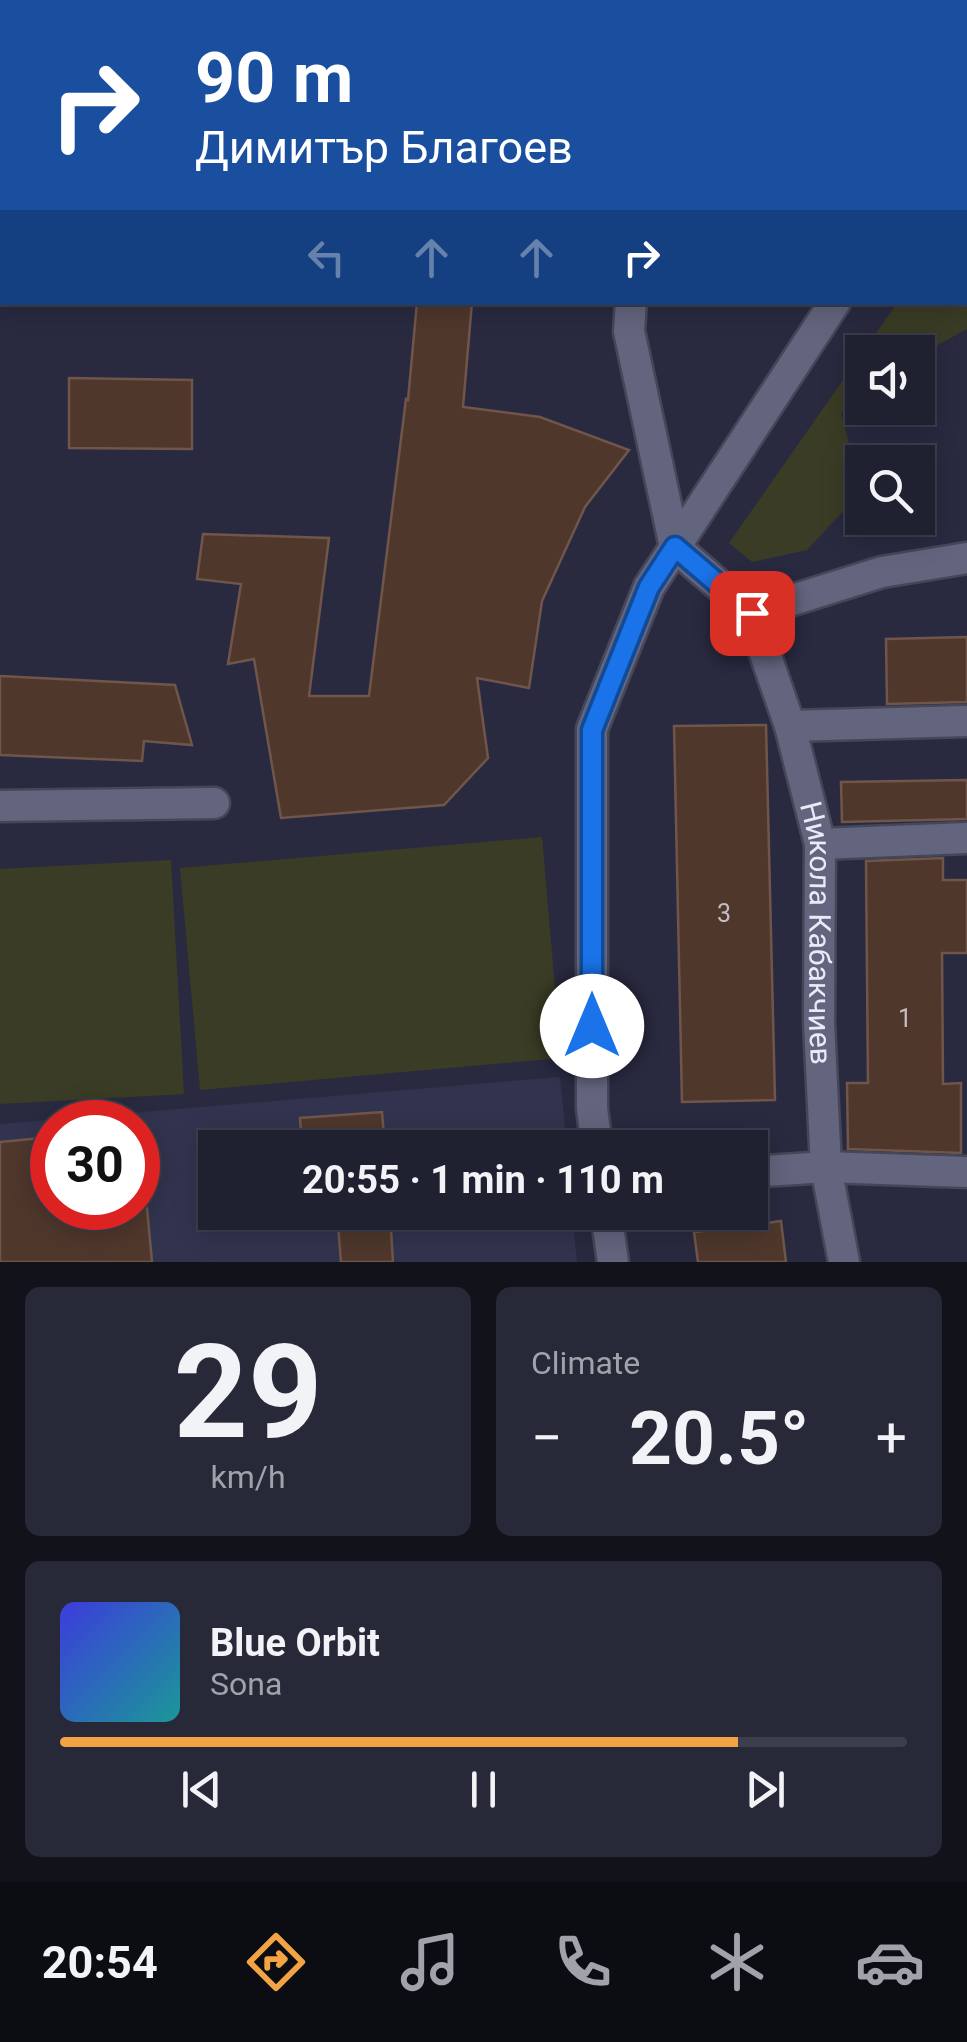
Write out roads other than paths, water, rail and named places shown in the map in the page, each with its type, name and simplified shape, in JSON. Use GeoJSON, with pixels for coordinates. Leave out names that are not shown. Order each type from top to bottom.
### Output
{"type":"FeatureCollection","features":[{"type":"Feature","properties":{"kind":"street"},"geometry":{"type":"LineString","coordinates":[[631,305],[629,331],[675,547],[752,613],[882,572],[967,558]]}},
{"type":"Feature","properties":{"kind":"street"},"geometry":{"type":"LineString","coordinates":[[595,1130],[592,730],[649,587],[832,305]]}},
{"type":"Feature","properties":{"kind":"street","name":"Никола Кабакчиев"},"geometry":{"type":"LineString","coordinates":[[752,613],[790,726],[820,844],[819,1023],[826,1168],[844,1262]]}},
{"type":"Feature","properties":{"kind":"street"},"geometry":{"type":"LineString","coordinates":[[790,726],[967,722]]}},
{"type":"Feature","properties":{"kind":"street"},"geometry":{"type":"LineString","coordinates":[[0,806],[214,802]]}},
{"type":"Feature","properties":{"kind":"street"},"geometry":{"type":"LineString","coordinates":[[820,844],[967,838]]}},
{"type":"Feature","properties":{"kind":"street"},"geometry":{"type":"LineString","coordinates":[[768,1171],[826,1168],[967,1172]]}},
{"type":"Feature","properties":{"kind":"street"},"geometry":{"type":"LineString","coordinates":[[609,1230],[613,1262]]}}]}
